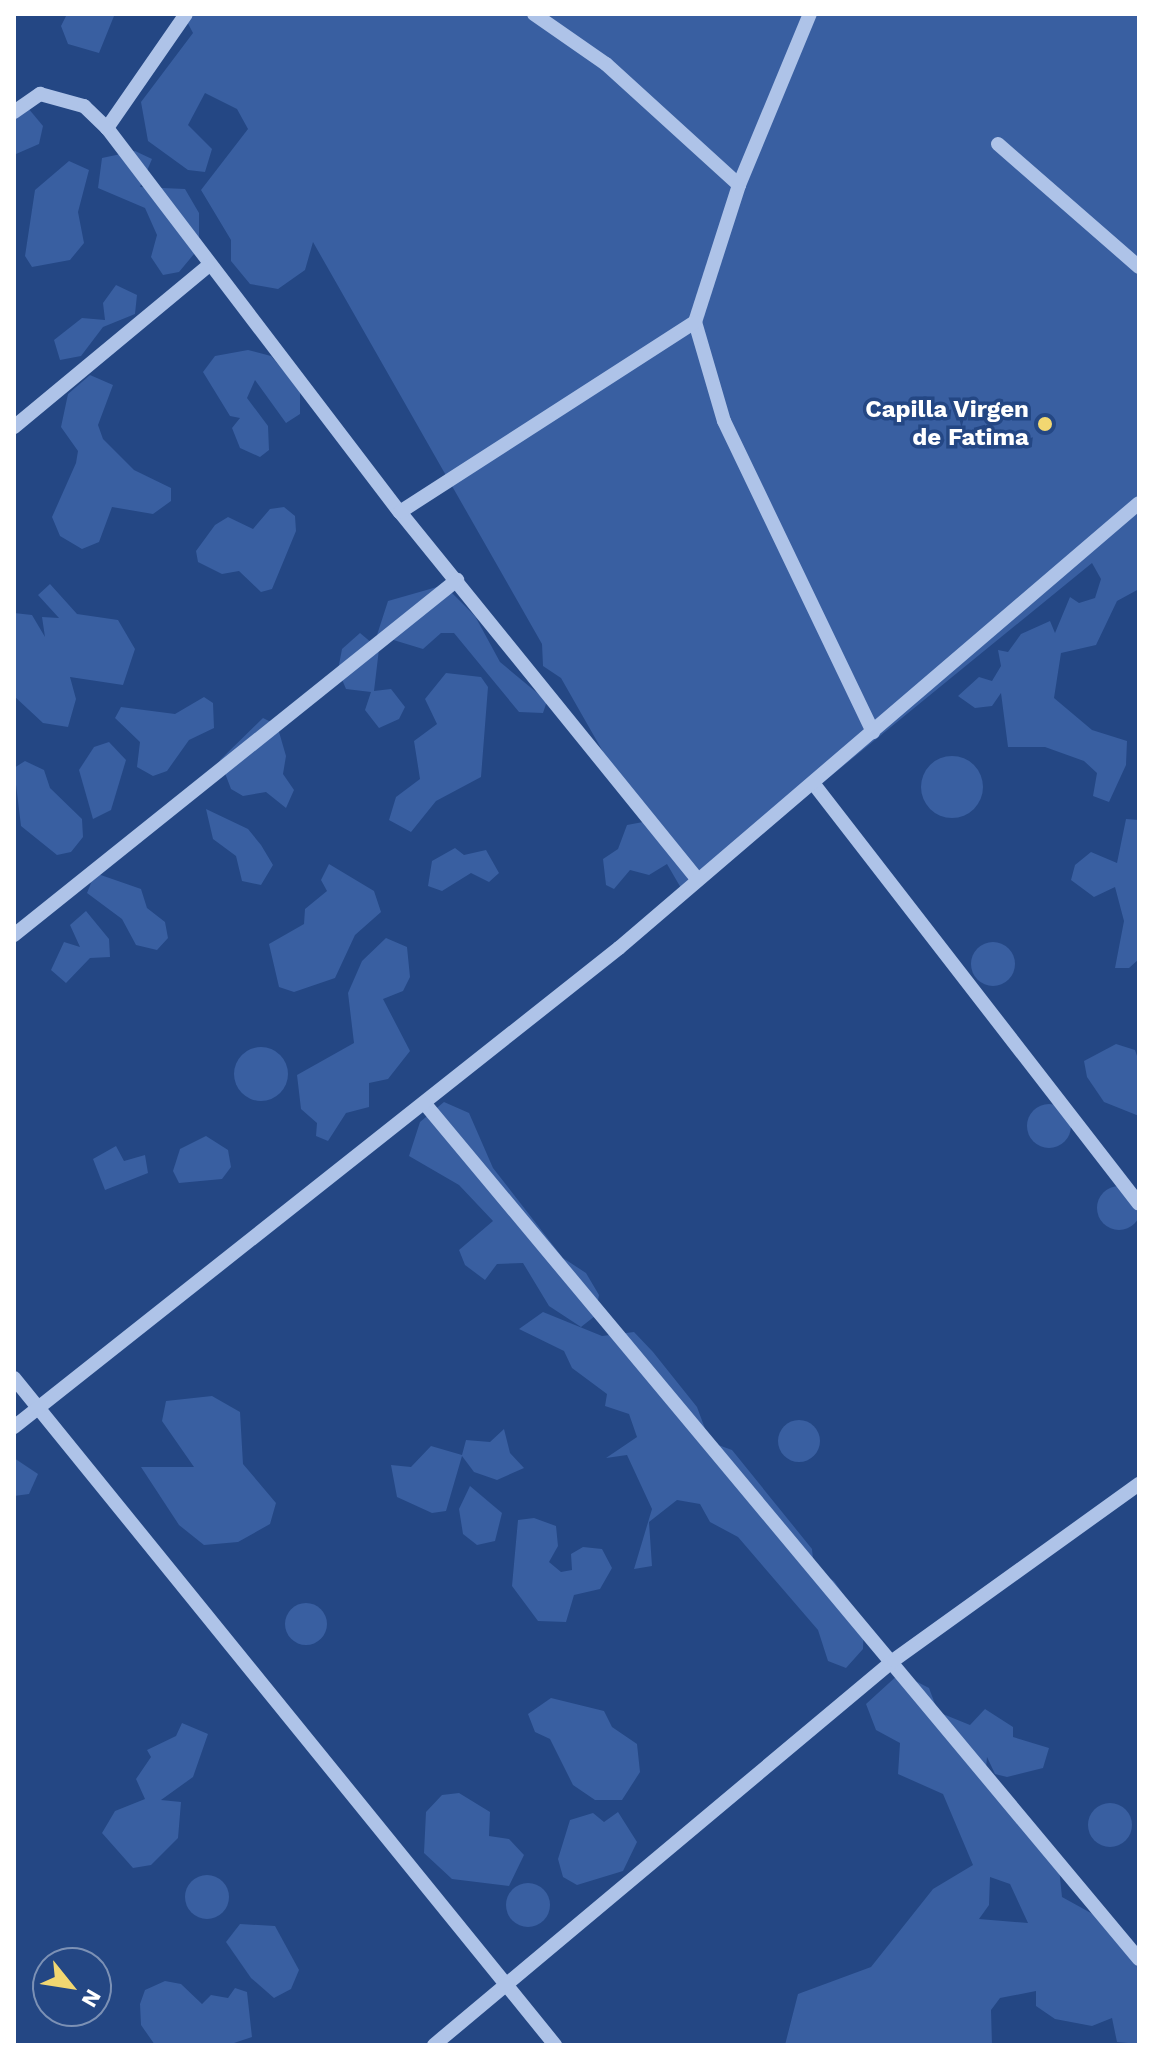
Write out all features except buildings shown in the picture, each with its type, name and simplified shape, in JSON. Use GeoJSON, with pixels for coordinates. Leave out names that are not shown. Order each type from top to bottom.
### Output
{"type":"FeatureCollection","features":[{"type":"Feature","properties":{"kind":"street"},"geometry":{"type":"LineString","coordinates":[[107,128],[186,14]]}},
{"type":"Feature","properties":{"kind":"street"},"geometry":{"type":"LineString","coordinates":[[534,14],[606,64],[739,185]]}},
{"type":"Feature","properties":{"kind":"street"},"geometry":{"type":"LineString","coordinates":[[810,14],[739,185],[695,322],[724,421],[873,732]]}},
{"type":"Feature","properties":{"kind":"street"},"geometry":{"type":"LineString","coordinates":[[14,112],[40,94],[84,106],[107,128],[208,266],[400,512],[696,877]]}},
{"type":"Feature","properties":{"kind":"street"},"geometry":{"type":"LineString","coordinates":[[998,144],[1139,267]]}},
{"type":"Feature","properties":{"kind":"street"},"geometry":{"type":"LineString","coordinates":[[14,427],[208,266]]}},
{"type":"Feature","properties":{"kind":"street"},"geometry":{"type":"LineString","coordinates":[[400,512],[695,322]]}},
{"type":"Feature","properties":{"kind":"street"},"geometry":{"type":"LineString","coordinates":[[14,1427],[425,1104],[813,783],[1139,503]]}},
{"type":"Feature","properties":{"kind":"street"},"geometry":{"type":"LineString","coordinates":[[14,935],[457,580]]}},
{"type":"Feature","properties":{"kind":"street"},"geometry":{"type":"LineString","coordinates":[[813,783],[1139,1204]]}},
{"type":"Feature","properties":{"kind":"street"},"geometry":{"type":"LineString","coordinates":[[425,1104],[595,1316],[894,1660],[1139,1959]]}},
{"type":"Feature","properties":{"kind":"street"},"geometry":{"type":"LineString","coordinates":[[14,1378],[555,2045]]}},
{"type":"Feature","properties":{"kind":"street"},"geometry":{"type":"LineString","coordinates":[[434,2045],[894,1660],[1139,1484]]}},
{"type":"Feature","properties":{"kind":"shaded area"},"geometry":{"type":"Polygon","coordinates":[[[67,14],[122,14],[114,16],[99,53],[68,44],[61,26],[67,14]]]}},
{"type":"Feature","properties":{"kind":"shaded area"},"geometry":{"type":"Polygon","coordinates":[[[183,14],[1139,14],[1139,589],[1117,601],[1096,645],[1061,653],[1054,698],[1092,730],[1127,741],[1126,765],[1109,802],[1093,796],[1097,773],[1084,761],[1045,747],[1008,747],[1001,693],[992,706],[975,708],[958,696],[979,677],[992,681],[1001,666],[998,650],[1008,652],[1021,634],[1050,621],[1055,633],[1070,597],[1079,603],[1095,598],[1101,579],[1092,563],[685,895],[667,864],[649,875],[630,870],[614,889],[606,885],[603,859],[618,849],[627,825],[643,822],[561,678],[543,666],[542,644],[313,242],[305,270],[278,289],[250,284],[231,261],[231,240],[201,190],[248,129],[237,109],[205,93],[188,125],[212,149],[205,172],[188,170],[148,141],[141,102],[193,33],[183,14]]]}},
{"type":"Feature","properties":{"kind":"shaded area"},"geometry":{"type":"Polygon","coordinates":[[[28,108],[43,126],[39,144],[16,154],[14,115],[28,108]]]}},
{"type":"Feature","properties":{"kind":"shaded area"},"geometry":{"type":"Polygon","coordinates":[[[135,151],[152,159],[140,187],[185,189],[199,213],[199,248],[179,272],[163,275],[151,257],[157,235],[145,208],[98,188],[102,158],[135,151]]]}},
{"type":"Feature","properties":{"kind":"shaded area"},"geometry":{"type":"Polygon","coordinates":[[[69,161],[89,170],[78,212],[84,243],[70,260],[32,267],[25,256],[35,190],[69,161]]]}},
{"type":"Feature","properties":{"kind":"shaded area"},"geometry":{"type":"Polygon","coordinates":[[[116,285],[137,295],[135,314],[103,327],[81,356],[60,360],[54,340],[82,318],[105,320],[103,303],[116,285]]]}},
{"type":"Feature","properties":{"kind":"shaded area"},"geometry":{"type":"Polygon","coordinates":[[[248,350],[271,356],[300,390],[300,414],[286,423],[255,380],[247,398],[268,426],[269,450],[260,457],[240,448],[232,428],[240,418],[230,416],[203,372],[215,356],[248,350]]]}},
{"type":"Feature","properties":{"kind":"shaded area"},"geometry":{"type":"Polygon","coordinates":[[[90,375],[113,385],[98,425],[103,439],[134,470],[171,488],[171,501],[153,514],[112,507],[99,542],[82,549],[60,536],[52,517],[76,463],[78,451],[61,427],[68,394],[90,375]]]}},
{"type":"Feature","properties":{"kind":"shaded area"},"geometry":{"type":"Polygon","coordinates":[[[284,507],[295,516],[296,531],[272,589],[261,592],[239,571],[222,574],[198,562],[196,551],[215,525],[228,517],[253,529],[270,509],[284,507]]]}},
{"type":"Feature","properties":{"kind":"shaded area"},"geometry":{"type":"Polygon","coordinates":[[[50,584],[77,614],[118,620],[135,649],[123,685],[70,677],[76,699],[68,727],[43,723],[14,696],[14,613],[32,615],[45,637],[42,617],[59,618],[38,595],[50,584]]]}},
{"type":"Feature","properties":{"kind":"shaded area"},"geometry":{"type":"Polygon","coordinates":[[[444,585],[475,616],[500,662],[547,701],[543,713],[519,712],[454,633],[441,633],[423,649],[377,635],[388,601],[444,585]]]}},
{"type":"Feature","properties":{"kind":"shaded area"},"geometry":{"type":"Polygon","coordinates":[[[360,633],[379,649],[374,691],[391,689],[405,707],[399,719],[379,728],[365,710],[371,692],[346,689],[338,670],[342,649],[360,633]]]}},
{"type":"Feature","properties":{"kind":"shaded area"},"geometry":{"type":"Polygon","coordinates":[[[446,673],[481,677],[488,687],[481,777],[436,801],[411,832],[389,820],[396,797],[420,779],[414,741],[437,724],[425,699],[446,673]]]}},
{"type":"Feature","properties":{"kind":"shaded area"},"geometry":{"type":"Polygon","coordinates":[[[204,697],[213,703],[214,728],[189,740],[167,771],[153,776],[137,767],[140,742],[115,718],[121,707],[175,714],[204,697]]]}},
{"type":"Feature","properties":{"kind":"shaded area"},"geometry":{"type":"Polygon","coordinates":[[[263,718],[277,725],[286,756],[283,774],[294,790],[286,808],[266,792],[243,796],[231,789],[220,760],[263,718]]]}},
{"type":"Feature","properties":{"kind":"shaded area"},"geometry":{"type":"Polygon","coordinates":[[[109,742],[126,760],[111,810],[93,819],[79,770],[94,747],[109,742]]]}},
{"type":"Feature","properties":{"kind":"shaded area"},"geometry":{"type":"Polygon","coordinates":[[[952,756],[964,758],[974,765],[981,775],[981,799],[974,809],[964,816],[952,818],[940,816],[930,809],[923,799],[921,787],[923,775],[930,765],[940,758],[952,756]]]}},
{"type":"Feature","properties":{"kind":"shaded area"},"geometry":{"type":"Polygon","coordinates":[[[25,761],[44,770],[50,788],[82,819],[83,837],[71,852],[57,855],[21,826],[14,768],[25,761]]]}},
{"type":"Feature","properties":{"kind":"shaded area"},"geometry":{"type":"Polygon","coordinates":[[[206,809],[248,829],[261,845],[273,865],[261,885],[242,881],[236,856],[213,839],[206,809]]]}},
{"type":"Feature","properties":{"kind":"shaded area"},"geometry":{"type":"Polygon","coordinates":[[[1126,819],[1139,820],[1139,959],[1129,968],[1115,968],[1124,921],[1115,887],[1094,897],[1071,880],[1075,865],[1091,852],[1117,863],[1126,819]]]}},
{"type":"Feature","properties":{"kind":"shaded area"},"geometry":{"type":"Polygon","coordinates":[[[455,848],[464,855],[486,850],[499,873],[489,882],[471,873],[442,891],[428,886],[432,861],[455,848]]]}},
{"type":"Feature","properties":{"kind":"shaded area"},"geometry":{"type":"Polygon","coordinates":[[[329,864],[374,891],[381,912],[355,935],[335,978],[294,992],[279,987],[269,944],[304,924],[305,909],[327,891],[321,880],[329,864]]]}},
{"type":"Feature","properties":{"kind":"shaded area"},"geometry":{"type":"Polygon","coordinates":[[[95,873],[141,889],[147,908],[165,922],[168,938],[157,950],[136,945],[122,919],[87,893],[95,873]]]}},
{"type":"Feature","properties":{"kind":"shaded area"},"geometry":{"type":"Polygon","coordinates":[[[86,911],[109,939],[110,957],[90,958],[66,983],[51,970],[64,942],[80,947],[70,925],[86,911]]]}},
{"type":"Feature","properties":{"kind":"shaded area"},"geometry":{"type":"Polygon","coordinates":[[[386,938],[407,947],[410,977],[403,991],[383,999],[410,1051],[388,1079],[369,1083],[369,1107],[346,1113],[328,1141],[316,1136],[317,1123],[301,1109],[297,1075],[354,1043],[348,993],[362,961],[386,938]]]}},
{"type":"Feature","properties":{"kind":"shaded area"},"geometry":{"type":"Polygon","coordinates":[[[993,942],[1008,949],[1015,964],[1008,979],[993,986],[978,979],[971,964],[978,949],[993,942]]]}},
{"type":"Feature","properties":{"kind":"shaded area"},"geometry":{"type":"Polygon","coordinates":[[[1116,1044],[1135,1050],[1139,1062],[1139,1116],[1104,1102],[1087,1077],[1084,1061],[1116,1044]]]}},
{"type":"Feature","properties":{"kind":"shaded area"},"geometry":{"type":"Polygon","coordinates":[[[261,1047],[280,1055],[288,1074],[280,1093],[261,1101],[242,1093],[234,1074],[242,1055],[261,1047]]]}},
{"type":"Feature","properties":{"kind":"shaded area"},"geometry":{"type":"Polygon","coordinates":[[[444,1102],[469,1113],[493,1168],[563,1258],[586,1273],[599,1295],[595,1316],[581,1327],[549,1306],[523,1263],[497,1264],[485,1280],[465,1265],[459,1250],[493,1221],[459,1185],[409,1156],[420,1122],[444,1102]]]}},
{"type":"Feature","properties":{"kind":"shaded area"},"geometry":{"type":"Polygon","coordinates":[[[1049,1104],[1064,1111],[1071,1126],[1064,1141],[1049,1148],[1034,1141],[1027,1126],[1034,1111],[1049,1104]]]}},
{"type":"Feature","properties":{"kind":"shaded area"},"geometry":{"type":"Polygon","coordinates":[[[206,1136],[228,1150],[231,1167],[222,1179],[179,1183],[173,1171],[180,1149],[206,1136]]]}},
{"type":"Feature","properties":{"kind":"shaded area"},"geometry":{"type":"Polygon","coordinates":[[[116,1146],[124,1161],[145,1155],[148,1173],[105,1190],[93,1159],[116,1146]]]}},
{"type":"Feature","properties":{"kind":"shaded area"},"geometry":{"type":"Polygon","coordinates":[[[1119,1186],[1134,1193],[1141,1208],[1134,1223],[1119,1230],[1104,1223],[1097,1208],[1104,1193],[1119,1186]]]}},
{"type":"Feature","properties":{"kind":"shaded area"},"geometry":{"type":"Polygon","coordinates":[[[543,1312],[602,1336],[634,1332],[653,1352],[697,1407],[710,1442],[732,1450],[812,1549],[814,1568],[834,1581],[864,1624],[863,1649],[846,1668],[828,1661],[818,1630],[738,1537],[710,1522],[700,1504],[677,1500],[649,1522],[652,1566],[634,1569],[652,1509],[627,1455],[606,1458],[637,1437],[629,1414],[605,1406],[607,1394],[572,1368],[564,1351],[519,1329],[543,1312]]]}},
{"type":"Feature","properties":{"kind":"shaded area"},"geometry":{"type":"Polygon","coordinates":[[[212,1396],[240,1412],[243,1464],[276,1503],[270,1524],[238,1542],[204,1545],[179,1525],[141,1467],[194,1467],[162,1421],[166,1401],[212,1396]]]}},
{"type":"Feature","properties":{"kind":"shaded area"},"geometry":{"type":"Polygon","coordinates":[[[799,1420],[814,1426],[820,1441],[814,1456],[799,1462],[784,1456],[778,1441],[784,1426],[799,1420]]]}},
{"type":"Feature","properties":{"kind":"shaded area"},"geometry":{"type":"Polygon","coordinates":[[[504,1429],[510,1453],[524,1468],[497,1480],[474,1472],[462,1456],[446,1511],[432,1513],[397,1497],[391,1465],[411,1467],[431,1446],[462,1455],[466,1440],[490,1442],[504,1429]]]}},
{"type":"Feature","properties":{"kind":"shaded area"},"geometry":{"type":"Polygon","coordinates":[[[14,1458],[38,1474],[29,1494],[14,1496],[14,1458]]]}},
{"type":"Feature","properties":{"kind":"shaded area"},"geometry":{"type":"Polygon","coordinates":[[[470,1486],[502,1513],[495,1541],[477,1545],[463,1534],[459,1509],[470,1486]]]}},
{"type":"Feature","properties":{"kind":"shaded area"},"geometry":{"type":"Polygon","coordinates":[[[534,1518],[556,1526],[558,1546],[549,1562],[561,1572],[572,1570],[571,1554],[583,1547],[602,1549],[612,1568],[600,1589],[574,1595],[566,1622],[538,1621],[512,1586],[518,1520],[534,1518]]]}},
{"type":"Feature","properties":{"kind":"shaded area"},"geometry":{"type":"Polygon","coordinates":[[[306,1603],[321,1609],[327,1624],[321,1639],[306,1645],[291,1639],[285,1624],[291,1609],[306,1603]]]}},
{"type":"Feature","properties":{"kind":"shaded area"},"geometry":{"type":"Polygon","coordinates":[[[900,1673],[929,1688],[938,1712],[970,1725],[985,1709],[1013,1727],[1013,1737],[1049,1748],[1043,1768],[1007,1777],[995,1774],[987,1757],[985,1780],[1059,1868],[1062,1897],[1100,1918],[1139,1962],[1139,2044],[1117,2042],[1112,2018],[1092,2026],[1055,2019],[1036,2006],[1036,1991],[1000,1998],[991,2010],[992,2045],[785,2045],[798,1994],[871,1967],[933,1889],[973,1865],[943,1794],[898,1774],[900,1743],[876,1730],[866,1704],[900,1673]],[[990,1877],[989,1905],[979,1919],[1028,1923],[1010,1884],[990,1877]]]}},
{"type":"Feature","properties":{"kind":"shaded area"},"geometry":{"type":"Polygon","coordinates":[[[551,1698],[604,1711],[612,1727],[637,1744],[640,1772],[622,1800],[595,1800],[573,1785],[550,1739],[535,1732],[528,1714],[551,1698]]]}},
{"type":"Feature","properties":{"kind":"shaded area"},"geometry":{"type":"Polygon","coordinates":[[[182,1723],[208,1734],[193,1777],[161,1800],[181,1802],[178,1838],[151,1865],[133,1868],[102,1833],[115,1811],[145,1799],[136,1779],[151,1757],[147,1750],[176,1736],[182,1723]]]}},
{"type":"Feature","properties":{"kind":"shaded area"},"geometry":{"type":"Polygon","coordinates":[[[459,1793],[490,1812],[489,1836],[509,1839],[524,1855],[509,1886],[452,1879],[424,1853],[426,1812],[442,1795],[459,1793]]]}},
{"type":"Feature","properties":{"kind":"shaded area"},"geometry":{"type":"Polygon","coordinates":[[[1110,1803],[1126,1809],[1132,1825],[1126,1841],[1110,1847],[1094,1841],[1088,1825],[1094,1809],[1110,1803]]]}},
{"type":"Feature","properties":{"kind":"shaded area"},"geometry":{"type":"Polygon","coordinates":[[[618,1812],[637,1842],[623,1871],[577,1885],[563,1877],[558,1859],[570,1820],[593,1813],[604,1822],[618,1812]]]}},
{"type":"Feature","properties":{"kind":"shaded area"},"geometry":{"type":"Polygon","coordinates":[[[207,1875],[223,1881],[229,1897],[223,1913],[207,1919],[191,1913],[185,1897],[191,1881],[207,1875]]]}},
{"type":"Feature","properties":{"kind":"shaded area"},"geometry":{"type":"Polygon","coordinates":[[[528,1883],[544,1889],[550,1905],[544,1921],[528,1927],[512,1921],[506,1905],[512,1889],[528,1883]]]}},
{"type":"Feature","properties":{"kind":"shaded area"},"geometry":{"type":"Polygon","coordinates":[[[240,1924],[275,1926],[299,1970],[291,1989],[274,1998],[251,1978],[226,1942],[240,1924]]]}},
{"type":"Feature","properties":{"kind":"shaded area"},"geometry":{"type":"Polygon","coordinates":[[[165,1981],[181,1984],[202,2004],[211,1995],[228,1998],[235,1988],[247,1992],[252,2037],[228,2045],[155,2045],[141,2025],[140,2004],[145,1990],[165,1981]]]}},
{"type":"Feature","properties":{"kind":"place","name":"Capilla Virgen de Fatima"},"geometry":{"type":"Point","coordinates":[1045,424]}}]}
